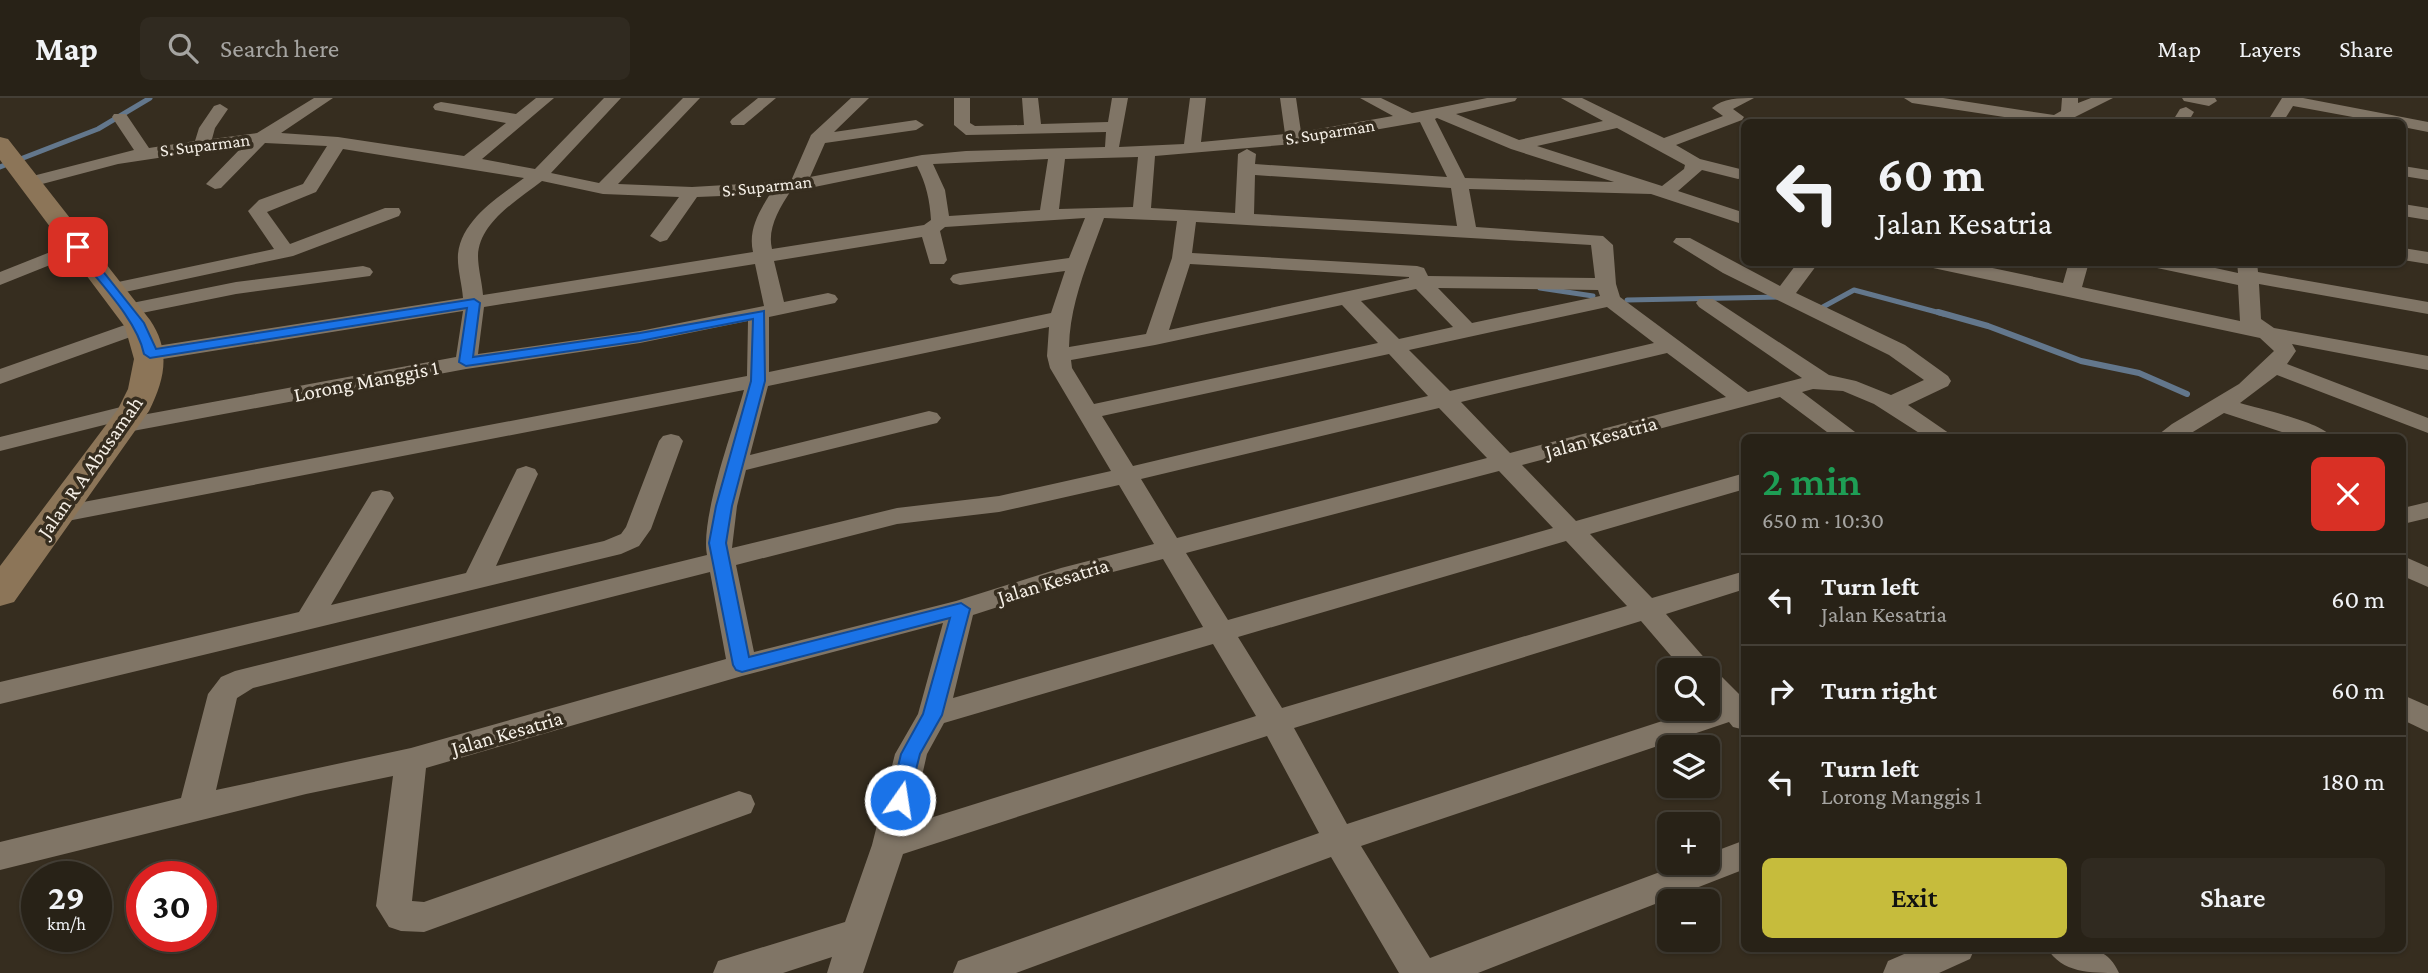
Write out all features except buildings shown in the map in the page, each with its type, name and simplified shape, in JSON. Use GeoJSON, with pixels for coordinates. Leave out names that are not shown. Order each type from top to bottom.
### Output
{"type":"FeatureCollection","features":[{"type":"Feature","properties":{"kind":"street"},"geometry":{"type":"LineString","coordinates":[[215,184],[261,138],[325,98]]}},
{"type":"Feature","properties":{"kind":"street"},"geometry":{"type":"LineString","coordinates":[[467,162],[546,98]]}},
{"type":"Feature","properties":{"kind":"street"},"geometry":{"type":"LineString","coordinates":[[466,362],[474,303],[468,255],[473,235],[491,213],[539,175],[613,98]]}},
{"type":"Feature","properties":{"kind":"street"},"geometry":{"type":"LineString","coordinates":[[603,189],[692,98]]}},
{"type":"Feature","properties":{"kind":"street"},"geometry":{"type":"LineString","coordinates":[[738,122],[768,98]]}},
{"type":"Feature","properties":{"kind":"street"},"geometry":{"type":"LineString","coordinates":[[742,665],[718,543],[734,466],[758,381],[767,312],[762,228],[825,128],[862,98]]}},
{"type":"Feature","properties":{"kind":"street"},"geometry":{"type":"LineString","coordinates":[[962,98],[962,125],[966,130],[1033,129],[1117,121]]}},
{"type":"Feature","properties":{"kind":"street"},"geometry":{"type":"LineString","coordinates":[[1030,98],[1033,129]]}},
{"type":"Feature","properties":{"kind":"street"},"geometry":{"type":"LineString","coordinates":[[1104,98],[1117,121]]}},
{"type":"Feature","properties":{"kind":"street"},"geometry":{"type":"LineString","coordinates":[[1111,153],[1120,98]]}},
{"type":"Feature","properties":{"kind":"street"},"geometry":{"type":"LineString","coordinates":[[1192,149],[1198,98]]}},
{"type":"Feature","properties":{"kind":"street"},"geometry":{"type":"LineString","coordinates":[[1288,98],[1294,139]]}},
{"type":"Feature","properties":{"kind":"street"},"geometry":{"type":"LineString","coordinates":[[1368,98],[1741,218]]}},
{"type":"Feature","properties":{"kind":"street","name":"S. Suparman"},"geometry":{"type":"LineString","coordinates":[[13,162],[144,153],[261,138],[338,142],[467,162],[603,189],[692,192],[790,187],[922,160],[1192,149],[1294,139],[1344,142],[1482,100],[1509,98]]}},
{"type":"Feature","properties":{"kind":"street"},"geometry":{"type":"LineString","coordinates":[[1569,98],[1663,144],[1694,163],[1738,174]]}},
{"type":"Feature","properties":{"kind":"street"},"geometry":{"type":"LineString","coordinates":[[1663,144],[1736,117],[1720,108],[1746,98]]}},
{"type":"Feature","properties":{"kind":"street"},"geometry":{"type":"LineString","coordinates":[[1912,98],[1981,104],[2042,119]]}},
{"type":"Feature","properties":{"kind":"street"},"geometry":{"type":"LineString","coordinates":[[2054,119],[2063,118],[2070,105],[2105,98]]}},
{"type":"Feature","properties":{"kind":"street"},"geometry":{"type":"LineString","coordinates":[[2277,119],[2289,99],[2388,119]]}},
{"type":"Feature","properties":{"kind":"street"},"geometry":{"type":"LineString","coordinates":[[2185,111],[2209,101]]}},
{"type":"Feature","properties":{"kind":"street"},"geometry":{"type":"LineString","coordinates":[[441,107],[520,120]]}},
{"type":"Feature","properties":{"kind":"street"},"geometry":{"type":"LineString","coordinates":[[202,144],[207,128],[220,109]]}},
{"type":"Feature","properties":{"kind":"street"},"geometry":{"type":"LineString","coordinates":[[1425,116],[1459,183],[1467,232]]}},
{"type":"Feature","properties":{"kind":"street"},"geometry":{"type":"LineString","coordinates":[[120,117],[144,153]]}},
{"type":"Feature","properties":{"kind":"street"},"geometry":{"type":"LineString","coordinates":[[1517,145],[1617,123]]}},
{"type":"Feature","properties":{"kind":"street"},"geometry":{"type":"LineString","coordinates":[[2406,123],[2428,127]]}},
{"type":"Feature","properties":{"kind":"street"},"geometry":{"type":"LineString","coordinates":[[817,139],[916,125]]}},
{"type":"Feature","properties":{"kind":"street"},"geometry":{"type":"LineString","coordinates":[[286,252],[257,211],[266,204],[310,188],[338,142]]}},
{"type":"Feature","properties":{"kind":"street"},"geometry":{"type":"LineString","coordinates":[[1344,142],[1349,176]]}},
{"type":"Feature","properties":{"kind":"street"},"geometry":{"type":"LineString","coordinates":[[1244,219],[1247,145]]}},
{"type":"Feature","properties":{"kind":"street"},"geometry":{"type":"LineString","coordinates":[[1142,210],[1147,151]]}},
{"type":"Feature","properties":{"kind":"street"},"geometry":{"type":"LineString","coordinates":[[1049,215],[1057,153]]}},
{"type":"Feature","properties":{"kind":"street"},"geometry":{"type":"LineString","coordinates":[[922,160],[931,174],[938,195],[935,226],[937,260]]}},
{"type":"Feature","properties":{"kind":"street"},"geometry":{"type":"LineString","coordinates":[[13,162],[132,320]]}},
{"type":"Feature","properties":{"kind":"street"},"geometry":{"type":"LineString","coordinates":[[1246,169],[1459,183],[1659,191],[1692,171],[1694,163]]}},
{"type":"Feature","properties":{"kind":"street"},"geometry":{"type":"LineString","coordinates":[[2406,171],[2428,175]]}},
{"type":"Feature","properties":{"kind":"street"},"geometry":{"type":"LineString","coordinates":[[660,236],[692,192]]}},
{"type":"Feature","properties":{"kind":"street"},"geometry":{"type":"LineString","coordinates":[[2406,210],[2428,214]]}},
{"type":"Feature","properties":{"kind":"street"},"geometry":{"type":"LineString","coordinates":[[0,377],[286,252],[392,212]]}},
{"type":"Feature","properties":{"kind":"street"},"geometry":{"type":"LineString","coordinates":[[132,320],[474,303],[935,226],[1097,212],[1596,240],[1603,245],[1608,292]]}},
{"type":"Feature","properties":{"kind":"street"},"geometry":{"type":"LineString","coordinates":[[1097,212],[1061,318],[1058,356],[1062,369],[1275,722],[1339,840],[1419,973]]}},
{"type":"Feature","properties":{"kind":"street"},"geometry":{"type":"LineString","coordinates":[[1156,339],[1182,258],[1187,215]]}},
{"type":"Feature","properties":{"kind":"street"},"geometry":{"type":"LineString","coordinates":[[1411,228],[1418,277],[1468,331]]}},
{"type":"Feature","properties":{"kind":"street"},"geometry":{"type":"LineString","coordinates":[[1683,242],[1695,251],[1783,296],[1897,349],[1940,380],[1889,405]]}},
{"type":"Feature","properties":{"kind":"street"},"geometry":{"type":"LineString","coordinates":[[0,278],[78,247]]}},
{"type":"Feature","properties":{"kind":"street"},"geometry":{"type":"LineString","coordinates":[[2406,254],[2428,258]]}},
{"type":"Feature","properties":{"kind":"street"},"geometry":{"type":"LineString","coordinates":[[1182,258],[1608,292],[1744,400]]}},
{"type":"Feature","properties":{"kind":"street"},"geometry":{"type":"LineString","coordinates":[[960,279],[1080,263]]}},
{"type":"Feature","properties":{"kind":"street"},"geometry":{"type":"LineString","coordinates":[[1783,296],[1806,266]]}},
{"type":"Feature","properties":{"kind":"street"},"geometry":{"type":"LineString","coordinates":[[1952,266],[2263,332],[2428,363]]}},
{"type":"Feature","properties":{"kind":"street"},"geometry":{"type":"LineString","coordinates":[[2071,291],[2078,266]]}},
{"type":"Feature","properties":{"kind":"street"},"geometry":{"type":"LineString","coordinates":[[2190,266],[2248,273],[2428,308]]}},
{"type":"Feature","properties":{"kind":"street"},"geometry":{"type":"LineString","coordinates":[[132,320],[236,288],[363,272]]}},
{"type":"Feature","properties":{"kind":"street"},"geometry":{"type":"LineString","coordinates":[[2176,434],[2273,366],[2283,355],[2284,346],[2263,332],[2250,318],[2248,273]]}},
{"type":"Feature","properties":{"kind":"street"},"geometry":{"type":"LineString","coordinates":[[1058,356],[1156,339],[1346,297],[1418,277]]}},
{"type":"Feature","properties":{"kind":"street"},"geometry":{"type":"LineString","coordinates":[[1088,412],[1468,331],[1608,292]]}},
{"type":"Feature","properties":{"kind":"street"},"geometry":{"type":"LineString","coordinates":[[1346,297],[1571,530],[1689,658]]}},
{"type":"Feature","properties":{"kind":"street","name":"Lorong Manggis 1"},"geometry":{"type":"LineString","coordinates":[[0,444],[128,418],[466,362],[640,337],[828,299]]}},
{"type":"Feature","properties":{"kind":"street"},"geometry":{"type":"LineString","coordinates":[[1706,303],[1822,381]]}},
{"type":"Feature","properties":{"kind":"street"},"geometry":{"type":"LineString","coordinates":[[57,514],[758,381],[1061,318]]}},
{"type":"Feature","properties":{"kind":"street","name":"Jalan R A Abusamah"},"geometry":{"type":"LineString","coordinates":[[5,580],[128,418],[144,390],[132,320]]}},
{"type":"Feature","properties":{"kind":"street"},"geometry":{"type":"LineString","coordinates":[[195,808],[223,694],[239,681],[897,516],[999,504],[1672,345]]}},
{"type":"Feature","properties":{"kind":"street"},"geometry":{"type":"LineString","coordinates":[[2273,366],[2427,424]]}},
{"type":"Feature","properties":{"kind":"street","name":"Jalan Kesatria"},"geometry":{"type":"LineString","coordinates":[[0,856],[306,781],[411,760],[742,665],[961,609],[1071,574],[1822,381],[1841,383],[1863,390],[1929,434]]}},
{"type":"Feature","properties":{"kind":"street"},"geometry":{"type":"LineString","coordinates":[[1785,390],[1846,434]]}},
{"type":"Feature","properties":{"kind":"street"},"geometry":{"type":"LineString","coordinates":[[2220,405],[2283,422],[2312,434]]}},
{"type":"Feature","properties":{"kind":"street"},"geometry":{"type":"LineString","coordinates":[[734,466],[929,418]]}},
{"type":"Feature","properties":{"kind":"street"},"geometry":{"type":"LineString","coordinates":[[0,693],[612,548],[630,540],[638,529],[671,441]]}},
{"type":"Feature","properties":{"kind":"street"},"geometry":{"type":"LineString","coordinates":[[475,582],[519,496],[526,474]]}},
{"type":"Feature","properties":{"kind":"street"},"geometry":{"type":"LineString","coordinates":[[933,715],[1741,482]]}},
{"type":"Feature","properties":{"kind":"street"},"geometry":{"type":"LineString","coordinates":[[307,622],[381,498]]}},
{"type":"Feature","properties":{"kind":"street"},"geometry":{"type":"LineString","coordinates":[[2406,515],[2428,510]]}},
{"type":"Feature","properties":{"kind":"street"},"geometry":{"type":"LineString","coordinates":[[2406,567],[2428,578]]}},
{"type":"Feature","properties":{"kind":"street"},"geometry":{"type":"LineString","coordinates":[[889,845],[1275,722],[1741,581]]}},
{"type":"Feature","properties":{"kind":"street"},"geometry":{"type":"LineString","coordinates":[[845,973],[889,845],[911,754],[933,715],[961,609]]}},
{"type":"Feature","properties":{"kind":"street"},"geometry":{"type":"LineString","coordinates":[[971,973],[1339,840],[1741,712],[1720,691]]}},
{"type":"Feature","properties":{"kind":"street"},"geometry":{"type":"LineString","coordinates":[[411,760],[394,906],[401,916],[408,918],[424,917],[739,804]]}},
{"type":"Feature","properties":{"kind":"street"},"geometry":{"type":"LineString","coordinates":[[1435,973],[1741,856]]}},
{"type":"Feature","properties":{"kind":"street"},"geometry":{"type":"LineString","coordinates":[[731,973],[857,934]]}},
{"type":"Feature","properties":{"kind":"street"},"geometry":{"type":"LineString","coordinates":[[1901,973],[1948,952]]}},
{"type":"Feature","properties":{"kind":"street"},"geometry":{"type":"LineString","coordinates":[[2071,952],[2101,973]]}},
{"type":"Feature","properties":{"kind":"waterway"},"geometry":{"type":"LineString","coordinates":[[0,167],[98,129],[150,98]]}},
{"type":"Feature","properties":{"kind":"waterway"},"geometry":{"type":"LineString","coordinates":[[1540,288],[1593,296]]}},
{"type":"Feature","properties":{"kind":"waterway"},"geometry":{"type":"LineString","coordinates":[[1816,306],[1821,308],[1854,290],[1944,314]]}},
{"type":"Feature","properties":{"kind":"waterway"},"geometry":{"type":"LineString","coordinates":[[1627,300],[1780,297]]}},
{"type":"Feature","properties":{"kind":"waterway"},"geometry":{"type":"LineString","coordinates":[[1938,312],[1988,326],[2081,361],[2139,373],[2187,394]]}},
{"type":"Feature","properties":{"kind":"route"},"geometry":{"type":"LineString","coordinates":[[78,247],[139,326],[148,342],[150,354],[474,303],[466,362],[640,337],[759,314],[758,381],[724,506],[718,543],[742,665],[961,609],[933,715],[911,754],[900,800]]}}]}
